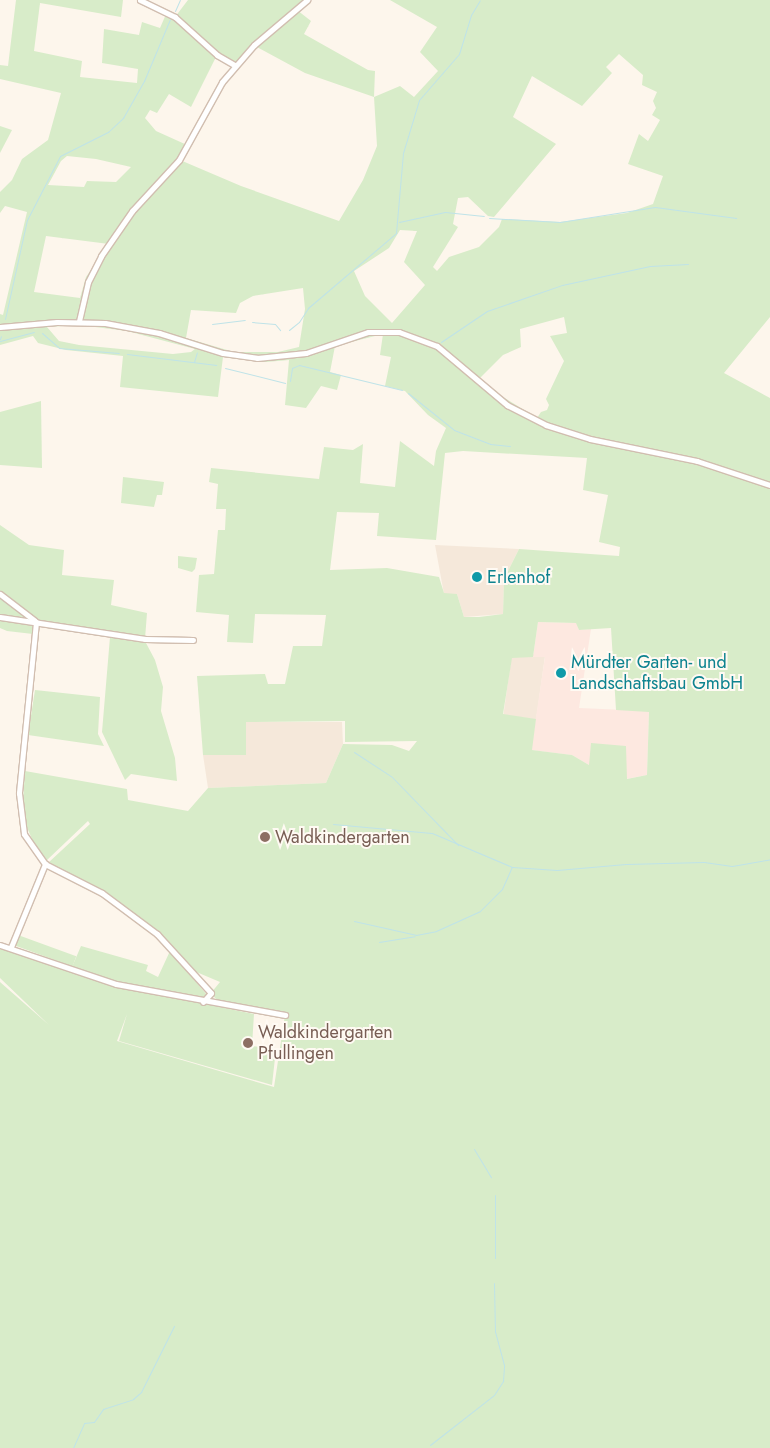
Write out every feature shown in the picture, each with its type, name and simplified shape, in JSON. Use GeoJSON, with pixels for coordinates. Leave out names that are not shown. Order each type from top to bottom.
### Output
{"type":"FeatureCollection","features":[{"type":"Feature","properties":{"kind":"street"},"geometry":{"type":"LineString","coordinates":[[140,0],[175,17],[218,55],[234,65]]}},
{"type":"Feature","properties":{"kind":"street"},"geometry":{"type":"LineString","coordinates":[[79,321],[88,282],[101,256],[132,211],[179,160],[211,100],[234,65],[307,0]]}},
{"type":"Feature","properties":{"kind":"street"},"geometry":{"type":"LineString","coordinates":[[0,327],[79,321],[158,332],[223,354],[275,358],[306,353],[368,332],[414,335],[453,358],[507,405],[546,425],[590,438],[697,461],[770,485]]}},
{"type":"Feature","properties":{"kind":"street"},"geometry":{"type":"LineString","coordinates":[[0,594],[36,622]]}},
{"type":"Feature","properties":{"kind":"street"},"geometry":{"type":"LineString","coordinates":[[0,617],[145,639],[193,640]]}},
{"type":"Feature","properties":{"kind":"street"},"geometry":{"type":"LineString","coordinates":[[36,622],[19,816],[24,834],[44,864],[102,893],[156,934],[211,993],[203,1002]]}},
{"type":"Feature","properties":{"kind":"street"},"geometry":{"type":"LineString","coordinates":[[10,946],[44,864]]}},
{"type":"Feature","properties":{"kind":"street"},"geometry":{"type":"LineString","coordinates":[[0,945],[10,946],[116,984],[203,1002],[285,1015]]}},
{"type":"Feature","properties":{"kind":"shaded area","name":"Erlenhof"},"geometry":{"type":"Polygon","coordinates":[[[435,545],[519,549],[504,579],[503,614],[464,617],[457,594],[444,594],[435,545]]]}},
{"type":"Feature","properties":{"kind":"shaded area"},"geometry":{"type":"Polygon","coordinates":[[[538,622],[577,623],[579,630],[591,629],[579,708],[649,711],[647,775],[626,779],[626,746],[589,765],[572,755],[531,750],[545,657],[533,657],[538,622]]]}},
{"type":"Feature","properties":{"kind":"shaded area"},"geometry":{"type":"Polygon","coordinates":[[[512,651],[545,656],[536,719],[503,715],[512,651]]]}},
{"type":"Feature","properties":{"kind":"shaded area"},"geometry":{"type":"Polygon","coordinates":[[[245,722],[342,722],[343,744],[326,783],[208,788],[203,755],[246,755],[245,722]]]}},
{"type":"Feature","properties":{"kind":"green space"},"geometry":{"type":"Polygon","coordinates":[[[16,0],[123,0],[121,17],[40,3],[34,51],[82,61],[80,77],[137,83],[138,69],[102,63],[104,29],[139,35],[142,22],[160,28],[167,12],[175,17],[188,0],[307,0],[297,10],[311,21],[304,34],[368,70],[375,71],[374,97],[400,86],[414,97],[438,71],[420,52],[437,27],[390,0],[770,0],[770,317],[724,373],[770,398],[770,1448],[0,1448],[0,982],[49,1025],[0,978],[0,947],[131,989],[254,1014],[252,1046],[276,1049],[272,1085],[119,1041],[127,1014],[117,1041],[274,1087],[285,1015],[221,1005],[211,993],[220,982],[194,971],[172,947],[103,892],[48,863],[90,824],[88,821],[46,861],[39,855],[22,816],[25,771],[127,789],[128,800],[188,811],[208,788],[326,783],[343,744],[392,745],[409,751],[417,741],[345,742],[345,721],[246,722],[246,755],[203,755],[197,676],[265,674],[268,684],[285,684],[293,646],[322,646],[326,615],[255,614],[253,643],[227,642],[229,615],[196,612],[199,575],[214,574],[218,530],[225,530],[226,509],[216,509],[218,484],[209,482],[211,468],[319,479],[324,447],[353,450],[363,444],[360,483],[395,487],[400,441],[434,466],[436,451],[446,428],[428,415],[405,391],[385,386],[391,357],[380,355],[383,334],[335,346],[330,372],[341,375],[337,390],[321,386],[306,408],[285,405],[289,360],[266,362],[223,357],[218,397],[120,387],[123,356],[66,350],[38,343],[33,336],[0,345],[0,314],[3,315],[27,212],[5,206],[0,213],[0,192],[12,180],[22,159],[48,140],[61,93],[0,79],[0,65],[8,66],[16,0]],[[255,46],[234,65],[217,55],[191,107],[169,94],[157,113],[150,110],[145,118],[156,131],[187,145],[180,160],[241,186],[339,221],[363,180],[377,146],[374,97],[305,73],[255,46]],[[619,54],[606,67],[612,73],[582,106],[532,76],[513,117],[556,144],[494,217],[488,216],[468,197],[458,198],[453,224],[458,227],[433,267],[437,271],[449,257],[479,247],[499,227],[502,219],[560,222],[627,213],[653,204],[663,176],[628,164],[639,134],[648,141],[660,120],[652,115],[656,108],[653,101],[657,92],[642,85],[643,75],[619,54]],[[67,156],[61,161],[48,185],[84,187],[87,181],[116,182],[131,167],[96,159],[67,156]],[[400,230],[389,248],[354,271],[365,296],[392,323],[425,285],[404,262],[417,231],[400,230]],[[46,236],[34,292],[80,298],[86,277],[109,244],[46,236]],[[303,288],[253,296],[240,303],[236,313],[191,310],[186,338],[234,352],[278,352],[299,347],[305,309],[303,288]],[[564,317],[520,329],[521,347],[503,355],[480,378],[495,392],[537,418],[541,412],[547,410],[549,405],[546,399],[564,361],[550,336],[567,333],[564,317]],[[79,325],[47,327],[59,341],[79,345],[173,354],[191,352],[195,349],[127,331],[79,325]],[[463,451],[445,453],[436,540],[377,536],[379,513],[337,512],[330,570],[387,568],[439,577],[444,593],[457,594],[464,617],[503,614],[504,579],[519,549],[619,556],[620,547],[599,542],[608,495],[583,490],[587,458],[463,451]],[[538,622],[533,657],[512,658],[503,714],[536,719],[532,750],[572,755],[589,765],[591,743],[626,746],[627,779],[647,775],[649,712],[616,710],[611,628],[579,630],[576,623],[538,622]]]}},
{"type":"Feature","properties":{"kind":"green space"},"geometry":{"type":"Polygon","coordinates":[[[0,126],[12,130],[0,153],[0,126]]]}},
{"type":"Feature","properties":{"kind":"green space"},"geometry":{"type":"Polygon","coordinates":[[[41,401],[42,468],[0,465],[0,412],[41,401]]]}},
{"type":"Feature","properties":{"kind":"green space"},"geometry":{"type":"Polygon","coordinates":[[[123,477],[164,482],[162,495],[157,495],[154,507],[121,503],[123,477]]]}},
{"type":"Feature","properties":{"kind":"green space"},"geometry":{"type":"Polygon","coordinates":[[[0,525],[29,545],[64,550],[62,575],[114,580],[111,605],[147,613],[145,639],[0,617],[0,525]]]}},
{"type":"Feature","properties":{"kind":"green space"},"geometry":{"type":"Polygon","coordinates":[[[178,556],[197,558],[195,569],[192,572],[178,568],[178,556]]]}},
{"type":"Feature","properties":{"kind":"green space"},"geometry":{"type":"Polygon","coordinates":[[[0,619],[32,623],[33,634],[7,631],[0,628],[0,619]]]}},
{"type":"Feature","properties":{"kind":"green space"},"geometry":{"type":"Polygon","coordinates":[[[110,637],[146,643],[155,660],[163,687],[161,711],[175,758],[177,781],[131,774],[125,780],[102,732],[110,637]]]}},
{"type":"Feature","properties":{"kind":"green space"},"geometry":{"type":"Polygon","coordinates":[[[35,690],[100,697],[98,734],[104,746],[28,735],[35,690]]]}},
{"type":"Feature","properties":{"kind":"green space"},"geometry":{"type":"Polygon","coordinates":[[[18,935],[76,956],[72,967],[14,945],[18,935]]]}},
{"type":"Feature","properties":{"kind":"green space"},"geometry":{"type":"Polygon","coordinates":[[[81,946],[148,965],[146,971],[158,977],[170,951],[207,995],[201,1000],[109,981],[72,967],[81,946]]]}},
{"type":"Feature","properties":{"kind":"waterway"},"geometry":{"type":"LineString","coordinates":[[175,11],[180,0]]}},
{"type":"Feature","properties":{"kind":"waterway"},"geometry":{"type":"LineString","coordinates":[[289,330],[299,322],[308,308],[396,233],[403,153],[419,100],[459,54],[471,15],[480,0]]}},
{"type":"Feature","properties":{"kind":"waterway"},"geometry":{"type":"LineString","coordinates":[[5,319],[27,220],[60,156],[108,132],[123,118],[144,81],[170,19]]}},
{"type":"Feature","properties":{"kind":"waterway"},"geometry":{"type":"LineString","coordinates":[[489,218],[560,222],[655,207],[736,218]]}},
{"type":"Feature","properties":{"kind":"waterway"},"geometry":{"type":"LineString","coordinates":[[399,222],[445,212],[484,216]]}},
{"type":"Feature","properties":{"kind":"waterway"},"geometry":{"type":"LineString","coordinates":[[441,342],[487,311],[562,285],[650,266],[688,264]]}},
{"type":"Feature","properties":{"kind":"waterway"},"geometry":{"type":"LineString","coordinates":[[212,324],[245,320]]}},
{"type":"Feature","properties":{"kind":"waterway"},"geometry":{"type":"LineString","coordinates":[[252,322],[275,324],[280,330]]}},
{"type":"Feature","properties":{"kind":"waterway"},"geometry":{"type":"LineString","coordinates":[[0,341],[34,332]]}},
{"type":"Feature","properties":{"kind":"waterway"},"geometry":{"type":"LineString","coordinates":[[42,333],[59,348],[119,353]]}},
{"type":"Feature","properties":{"kind":"waterway"},"geometry":{"type":"LineString","coordinates":[[194,362],[197,352]]}},
{"type":"Feature","properties":{"kind":"waterway"},"geometry":{"type":"LineString","coordinates":[[127,354],[216,365]]}},
{"type":"Feature","properties":{"kind":"waterway"},"geometry":{"type":"LineString","coordinates":[[290,381],[292,368],[299,365],[402,390]]}},
{"type":"Feature","properties":{"kind":"waterway"},"geometry":{"type":"LineString","coordinates":[[225,368],[285,383]]}},
{"type":"Feature","properties":{"kind":"waterway"},"geometry":{"type":"LineString","coordinates":[[408,393],[454,430],[490,444],[510,446]]}},
{"type":"Feature","properties":{"kind":"waterway"},"geometry":{"type":"LineString","coordinates":[[0,598],[9,605]]}},
{"type":"Feature","properties":{"kind":"waterway"},"geometry":{"type":"LineString","coordinates":[[354,752],[392,777],[458,845]]}},
{"type":"Feature","properties":{"kind":"waterway"},"geometry":{"type":"LineString","coordinates":[[333,824],[432,833],[512,867],[557,870],[626,864],[704,862],[732,866],[770,859]]}},
{"type":"Feature","properties":{"kind":"waterway"},"geometry":{"type":"LineString","coordinates":[[354,921],[416,935],[436,931],[480,911],[502,889],[512,867]]}},
{"type":"Feature","properties":{"kind":"waterway"},"geometry":{"type":"LineString","coordinates":[[379,942],[415,936]]}},
{"type":"Feature","properties":{"kind":"waterway"},"geometry":{"type":"LineString","coordinates":[[474,1149],[491,1177]]}},
{"type":"Feature","properties":{"kind":"waterway"},"geometry":{"type":"LineString","coordinates":[[495,1195],[495,1258]]}},
{"type":"Feature","properties":{"kind":"waterway"},"geometry":{"type":"LineString","coordinates":[[430,1445],[494,1395],[503,1381],[504,1365],[495,1332],[494,1283]]}},
{"type":"Feature","properties":{"kind":"waterway"},"geometry":{"type":"LineString","coordinates":[[73,1448],[84,1423],[94,1422],[103,1409],[133,1399],[141,1392],[174,1326]]}},
{"type":"Feature","properties":{"kind":"place","name":"Erlenhof"},"geometry":{"type":"Point","coordinates":[477,577]}},
{"type":"Feature","properties":{"kind":"place","name":"Mürdter Garten- und Landschaftsbau GmbH"},"geometry":{"type":"Point","coordinates":[561,673]}},
{"type":"Feature","properties":{"kind":"place","name":"Waldkindergarten"},"geometry":{"type":"Point","coordinates":[265,837]}},
{"type":"Feature","properties":{"kind":"place","name":"Waldkindergarten Pfullingen"},"geometry":{"type":"Point","coordinates":[248,1043]}}]}
